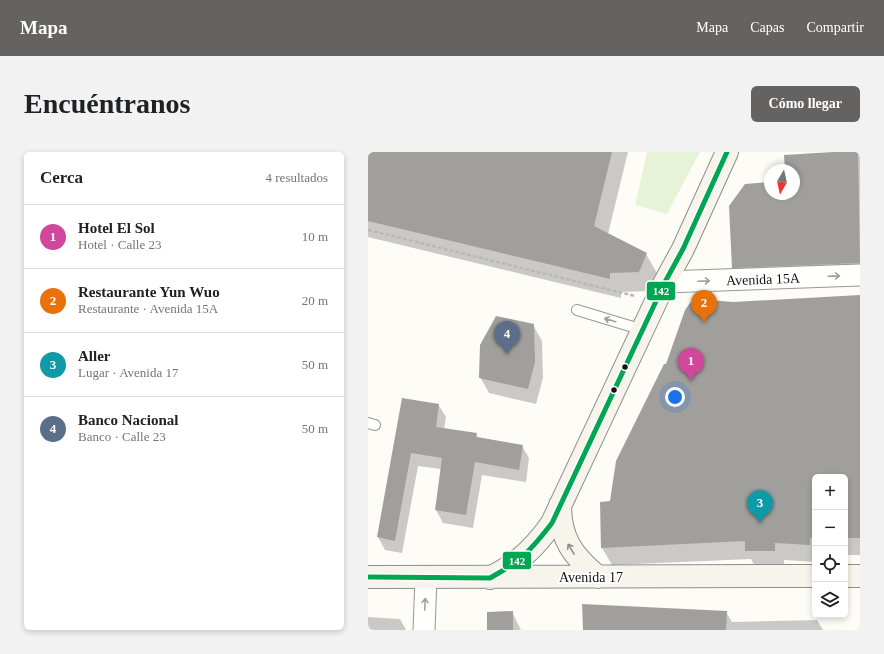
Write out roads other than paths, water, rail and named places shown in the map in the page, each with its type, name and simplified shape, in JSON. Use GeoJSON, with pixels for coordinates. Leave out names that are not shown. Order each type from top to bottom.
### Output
{"type":"FeatureCollection","features":[{"type":"Feature","properties":{"kind":"main road"},"geometry":{"type":"LineString","coordinates":[[490,578],[505,570],[530,551],[552,523],[662,290],[683,249],[727,152]]}},
{"type":"Feature","properties":{"kind":"main road"},"geometry":{"type":"LineString","coordinates":[[560,505],[562,529],[569,546],[580,562],[598,577]]}},
{"type":"Feature","properties":{"kind":"main road","name":"Avenida 17"},"geometry":{"type":"LineString","coordinates":[[368,577],[490,578],[812,576]]}},
{"type":"Feature","properties":{"kind":"main road"},"geometry":{"type":"LineString","coordinates":[[848,576],[860,576]]}},
{"type":"Feature","properties":{"kind":"street","name":"Avenida 15A"},"geometry":{"type":"LineString","coordinates":[[662,290],[860,275]]}},
{"type":"Feature","properties":{"kind":"street"},"geometry":{"type":"LineString","coordinates":[[424,630],[426,578]]}},
{"type":"Feature","properties":{"kind":"lane"},"geometry":{"type":"LineString","coordinates":[[578,310],[643,330]]}},
{"type":"Feature","properties":{"kind":"place","name":"Restaurante Yun Wuo"},"geometry":{"type":"Point","coordinates":[704,323]}},
{"type":"Feature","properties":{"kind":"place","name":"Banco Nacional"},"geometry":{"type":"Point","coordinates":[507,354]}},
{"type":"Feature","properties":{"kind":"place","name":"Hotel El Sol"},"geometry":{"type":"Point","coordinates":[691,381]}},
{"type":"Feature","properties":{"kind":"place","name":"Aller"},"geometry":{"type":"Point","coordinates":[760,523]}}]}
